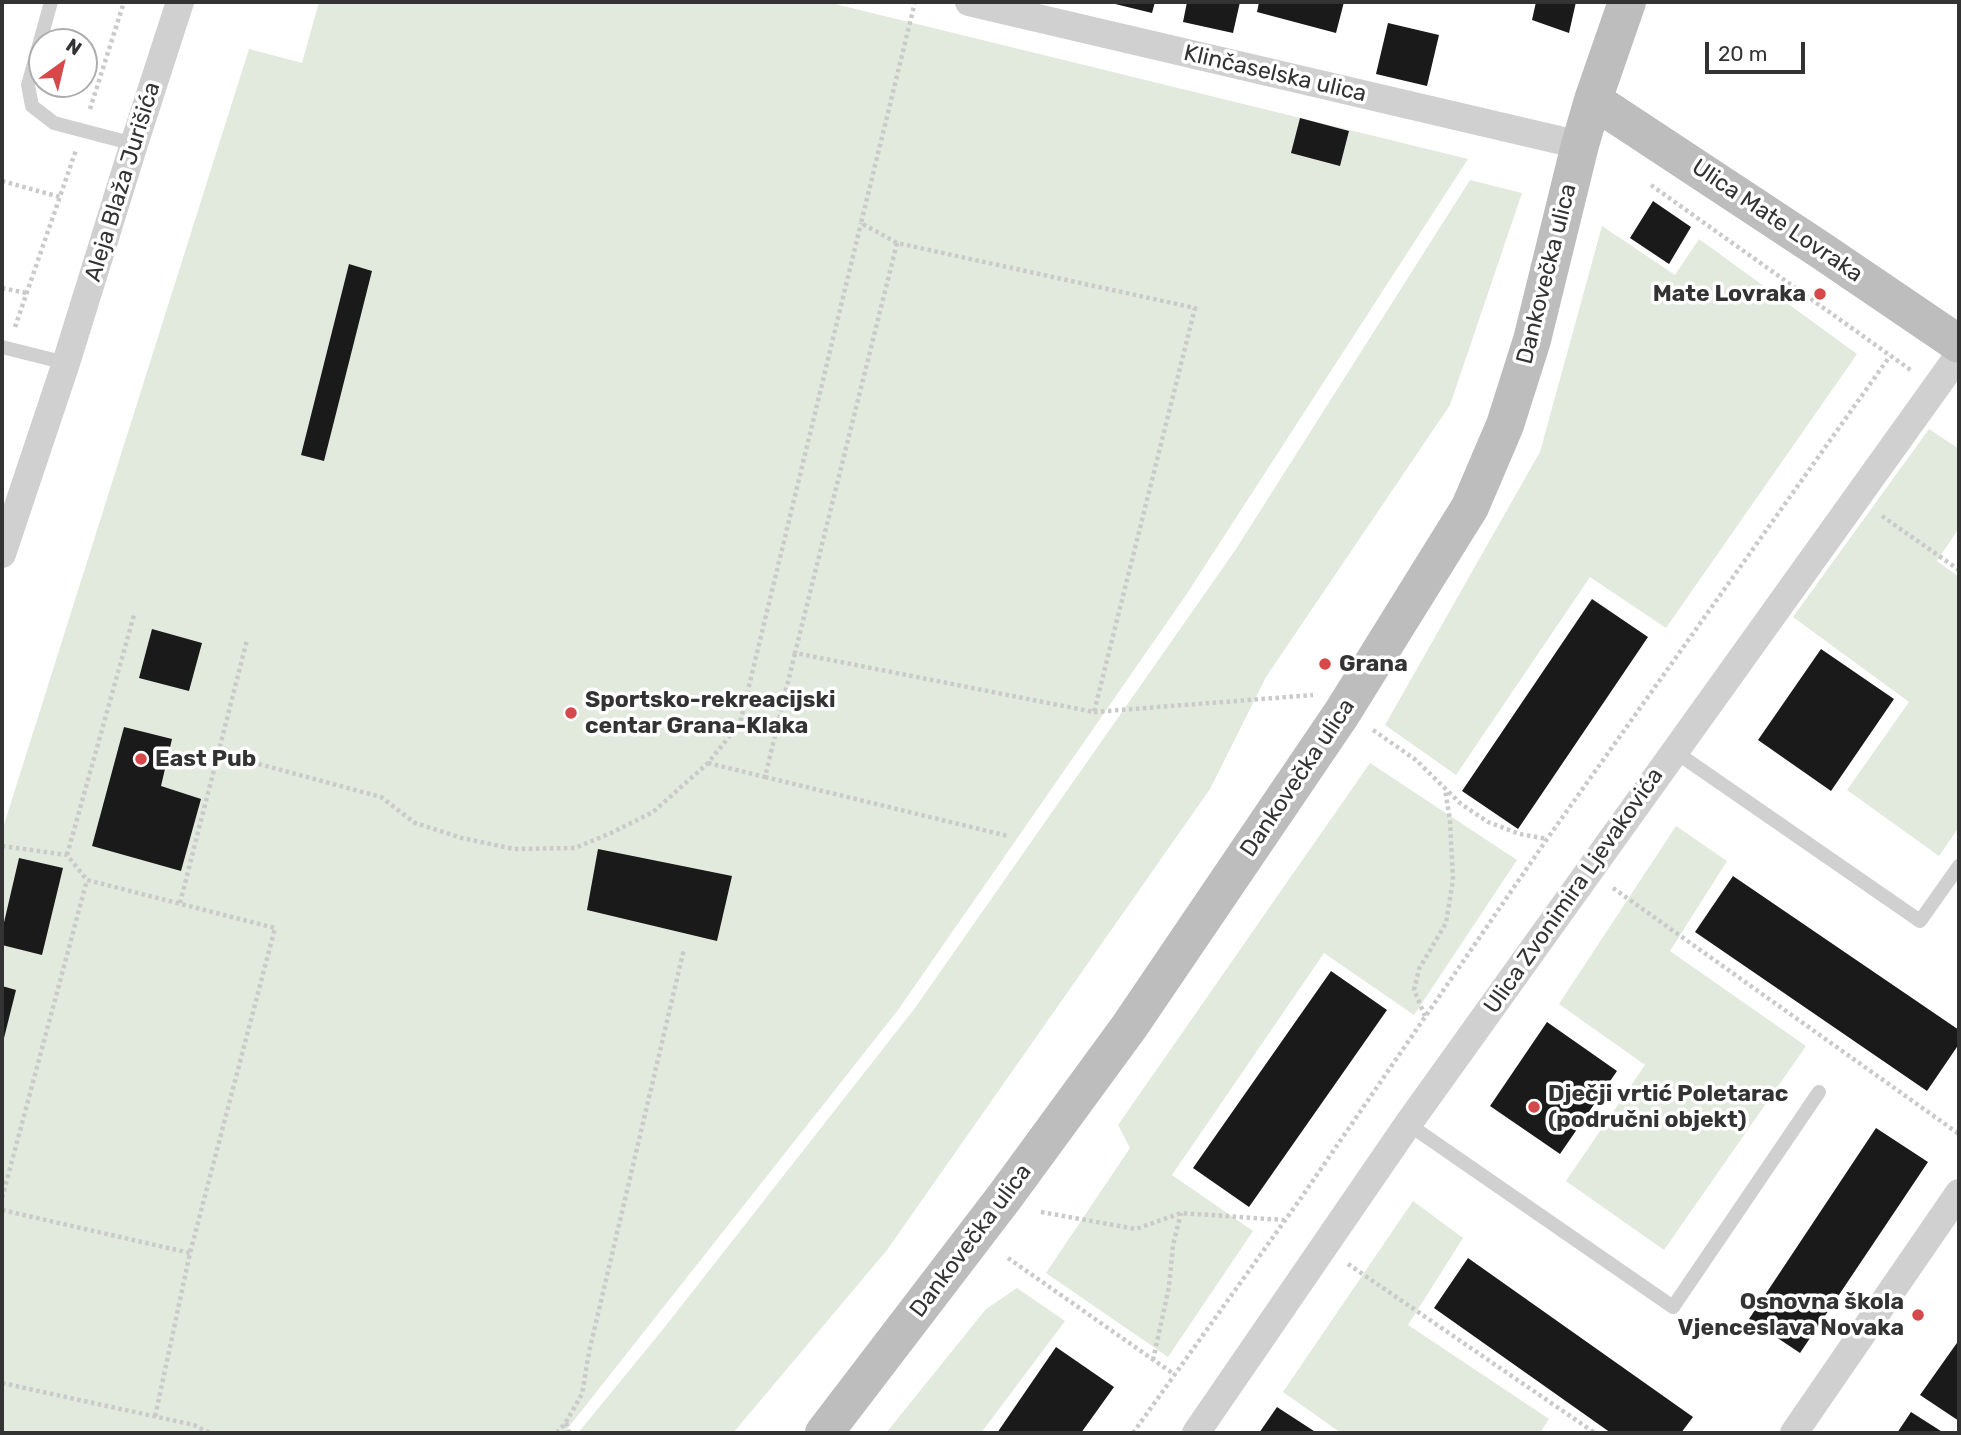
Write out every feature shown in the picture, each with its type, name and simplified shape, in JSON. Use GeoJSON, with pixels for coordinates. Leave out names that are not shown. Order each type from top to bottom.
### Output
{"type":"FeatureCollection","features":[{"type":"Feature","properties":{"kind":"main road","name":"Dankovečka ulica"},"geometry":{"type":"LineString","coordinates":[[824,1433],[1006,1195],[1129,1027],[1342,713],[1470,507],[1505,425],[1532,340],[1580,145],[1627,2]]}},
{"type":"Feature","properties":{"kind":"main road","name":"Ulica Mate Lovraka"},"geometry":{"type":"LineString","coordinates":[[1593,100],[1812,243],[1959,344]]}},
{"type":"Feature","properties":{"kind":"street","name":"Aleja Blaža Jurišića"},"geometry":{"type":"LineString","coordinates":[[2,554],[66,363],[180,2]]}},
{"type":"Feature","properties":{"kind":"street","name":"Klinčaselska ulica"},"geometry":{"type":"LineString","coordinates":[[969,2],[1580,145]]}},
{"type":"Feature","properties":{"kind":"street","name":"Ulica Zvonimira Ljevakovića"},"geometry":{"type":"LineString","coordinates":[[1196,1433],[1408,1124],[1959,355]]}},
{"type":"Feature","properties":{"kind":"street"},"geometry":{"type":"LineString","coordinates":[[1794,1433],[1959,1193]]}},
{"type":"Feature","properties":{"kind":"lane"},"geometry":{"type":"LineString","coordinates":[[51,2],[28,85],[33,106],[54,123],[134,144]]}},
{"type":"Feature","properties":{"kind":"lane"},"geometry":{"type":"LineString","coordinates":[[5,348],[66,363]]}},
{"type":"Feature","properties":{"kind":"lane"},"geometry":{"type":"LineString","coordinates":[[1674,751],[1920,920],[1959,866]]}},
{"type":"Feature","properties":{"kind":"lane"},"geometry":{"type":"LineString","coordinates":[[1408,1124],[1673,1307],[1819,1092]]}},
{"type":"Feature","properties":{"kind":"path"},"geometry":{"type":"LineString","coordinates":[[5,348],[60,197],[124,2]]}},
{"type":"Feature","properties":{"kind":"path"},"geometry":{"type":"LineString","coordinates":[[218,753],[381,797],[415,823],[463,838],[514,849],[575,848],[611,833],[653,812],[708,763],[740,723],[915,2]]}},
{"type":"Feature","properties":{"kind":"path"},"geometry":{"type":"LineString","coordinates":[[2,181],[60,197]]}},
{"type":"Feature","properties":{"kind":"path"},"geometry":{"type":"LineString","coordinates":[[1648,183],[1921,377]]}},
{"type":"Feature","properties":{"kind":"path"},"geometry":{"type":"LineString","coordinates":[[861,223],[897,243],[1195,308],[1094,712]]}},
{"type":"Feature","properties":{"kind":"path"},"geometry":{"type":"LineString","coordinates":[[765,777],[897,243]]}},
{"type":"Feature","properties":{"kind":"path"},"geometry":{"type":"LineString","coordinates":[[2,288],[26,293]]}},
{"type":"Feature","properties":{"kind":"path"},"geometry":{"type":"LineString","coordinates":[[1133,1433],[1285,1220],[1547,839],[1889,356]]}},
{"type":"Feature","properties":{"kind":"path"},"geometry":{"type":"LineString","coordinates":[[1875,511],[1959,570]]}},
{"type":"Feature","properties":{"kind":"path"},"geometry":{"type":"LineString","coordinates":[[67,855],[134,615]]}},
{"type":"Feature","properties":{"kind":"path"},"geometry":{"type":"LineString","coordinates":[[180,903],[247,640]]}},
{"type":"Feature","properties":{"kind":"path"},"geometry":{"type":"LineString","coordinates":[[795,653],[1094,712],[1311,694],[1318,698]]}},
{"type":"Feature","properties":{"kind":"path"},"geometry":{"type":"LineString","coordinates":[[1363,724],[1416,760],[1461,804],[1488,822],[1520,834],[1547,839]]}},
{"type":"Feature","properties":{"kind":"path"},"geometry":{"type":"LineString","coordinates":[[708,763],[1008,836]]}},
{"type":"Feature","properties":{"kind":"path"},"geometry":{"type":"LineString","coordinates":[[1425,1016],[1414,990],[1419,969],[1446,923],[1453,880],[1450,820],[1445,789]]}},
{"type":"Feature","properties":{"kind":"path"},"geometry":{"type":"LineString","coordinates":[[2,846],[67,855],[87,880],[275,928],[190,1253],[155,1417]]}},
{"type":"Feature","properties":{"kind":"path"},"geometry":{"type":"LineString","coordinates":[[2,1198],[87,880]]}},
{"type":"Feature","properties":{"kind":"path"},"geometry":{"type":"LineString","coordinates":[[1606,884],[1959,1134]]}},
{"type":"Feature","properties":{"kind":"path"},"geometry":{"type":"LineString","coordinates":[[557,1433],[582,1394],[589,1352],[684,949]]}},
{"type":"Feature","properties":{"kind":"path"},"geometry":{"type":"LineString","coordinates":[[2,1210],[190,1253]]}},
{"type":"Feature","properties":{"kind":"path"},"geometry":{"type":"LineString","coordinates":[[1041,1212],[1136,1229],[1181,1213],[1285,1220]]}},
{"type":"Feature","properties":{"kind":"path"},"geometry":{"type":"LineString","coordinates":[[1153,1360],[1181,1213]]}},
{"type":"Feature","properties":{"kind":"path"},"geometry":{"type":"LineString","coordinates":[[1008,1258],[1175,1375]]}},
{"type":"Feature","properties":{"kind":"path"},"geometry":{"type":"LineString","coordinates":[[1341,1260],[1595,1433]]}},
{"type":"Feature","properties":{"kind":"path"},"geometry":{"type":"LineString","coordinates":[[2,1383],[194,1425],[210,1433]]}},
{"type":"Feature","properties":{"kind":"path"},"geometry":{"type":"LineString","coordinates":[[566,1422],[569,1433]]}},
{"type":"Feature","properties":{"kind":"path"},"geometry":{"type":"LineString","coordinates":[[192,1433],[194,1425]]}},
{"type":"Feature","properties":{"kind":"shaded area","name":"Sportsko-rekreacijski centar Grana-Klaka"},"geometry":{"type":"Polygon","coordinates":[[[319,2],[827,2],[1468,159],[1186,595],[898,1010],[564,1433],[2,1433],[2,831],[249,49],[302,63],[319,2]]]}},
{"type":"Feature","properties":{"kind":"shaded area"},"geometry":{"type":"Polygon","coordinates":[[[1470,180],[1522,193],[1450,405],[1266,677],[1210,789],[887,1250],[733,1433],[578,1433],[664,1328],[915,1008],[1236,549],[1470,180]]]}},
{"type":"Feature","properties":{"kind":"shaded area"},"geometry":{"type":"Polygon","coordinates":[[[1602,226],[1675,275],[1699,239],[1857,354],[1666,628],[1590,577],[1456,775],[1385,725],[1540,452],[1602,226]]]}},
{"type":"Feature","properties":{"kind":"shaded area"},"geometry":{"type":"Polygon","coordinates":[[[1929,429],[1959,449],[1959,528],[1937,561],[1959,577],[1959,827],[1939,856],[1847,790],[1909,702],[1793,617],[1929,429]]]}},
{"type":"Feature","properties":{"kind":"shaded area"},"geometry":{"type":"Polygon","coordinates":[[[1370,763],[1517,860],[1414,1015],[1324,953],[1172,1175],[1253,1231],[1168,1357],[1046,1273],[1130,1148],[1118,1125],[1370,763]]]}},
{"type":"Feature","properties":{"kind":"shaded area"},"geometry":{"type":"Polygon","coordinates":[[[1676,826],[1727,861],[1670,951],[1806,1046],[1664,1250],[1566,1181],[1645,1065],[1559,1004],[1676,826]]]}},
{"type":"Feature","properties":{"kind":"shaded area"},"geometry":{"type":"Polygon","coordinates":[[[1413,1201],[1463,1238],[1408,1325],[1549,1419],[1540,1433],[1341,1433],[1283,1392],[1413,1201]]]}},
{"type":"Feature","properties":{"kind":"shaded area"},"geometry":{"type":"Polygon","coordinates":[[[1017,1288],[1065,1321],[981,1433],[886,1433],[986,1309],[1017,1288]]]}},
{"type":"Feature","properties":{"kind":"building"},"geometry":{"type":"Polygon","coordinates":[[[1107,2],[1155,2],[1152,13],[1107,2]]]}},
{"type":"Feature","properties":{"kind":"building"},"geometry":{"type":"Polygon","coordinates":[[[1187,2],[1240,2],[1233,33],[1183,22],[1187,2]]]}},
{"type":"Feature","properties":{"kind":"building"},"geometry":{"type":"Polygon","coordinates":[[[1259,2],[1344,2],[1336,33],[1257,12],[1259,2]]]}},
{"type":"Feature","properties":{"kind":"building"},"geometry":{"type":"Polygon","coordinates":[[[1536,2],[1576,2],[1569,33],[1532,20],[1536,2]]]}},
{"type":"Feature","properties":{"kind":"building"},"geometry":{"type":"Polygon","coordinates":[[[1388,23],[1439,35],[1427,86],[1376,74],[1388,23]]]}},
{"type":"Feature","properties":{"kind":"building"},"geometry":{"type":"Polygon","coordinates":[[[1300,118],[1349,131],[1340,166],[1291,153],[1300,118]]]}},
{"type":"Feature","properties":{"kind":"building"},"geometry":{"type":"Polygon","coordinates":[[[1653,201],[1691,227],[1669,264],[1630,238],[1653,201]]]}},
{"type":"Feature","properties":{"kind":"building"},"geometry":{"type":"Polygon","coordinates":[[[349,264],[372,271],[324,461],[301,455],[349,264]]]}},
{"type":"Feature","properties":{"kind":"building"},"geometry":{"type":"Polygon","coordinates":[[[1592,599],[1648,637],[1518,829],[1462,791],[1592,599]]]}},
{"type":"Feature","properties":{"kind":"building"},"geometry":{"type":"Polygon","coordinates":[[[152,629],[202,643],[189,691],[139,678],[152,629]]]}},
{"type":"Feature","properties":{"kind":"building"},"geometry":{"type":"Polygon","coordinates":[[[1821,649],[1894,699],[1831,791],[1758,740],[1821,649]]]}},
{"type":"Feature","properties":{"kind":"building"},"geometry":{"type":"Polygon","coordinates":[[[124,727],[172,739],[161,786],[201,799],[181,871],[92,846],[124,727]]]}},
{"type":"Feature","properties":{"kind":"building"},"geometry":{"type":"Polygon","coordinates":[[[598,849],[732,876],[717,941],[587,910],[598,849]]]}},
{"type":"Feature","properties":{"kind":"building"},"geometry":{"type":"Polygon","coordinates":[[[19,858],[63,868],[42,955],[2,945],[2,931],[19,858]]]}},
{"type":"Feature","properties":{"kind":"building"},"geometry":{"type":"Polygon","coordinates":[[[1733,876],[1959,1030],[1959,1044],[1927,1091],[1695,932],[1733,876]]]}},
{"type":"Feature","properties":{"kind":"building"},"geometry":{"type":"Polygon","coordinates":[[[1331,971],[1387,1010],[1249,1207],[1193,1168],[1331,971]]]}},
{"type":"Feature","properties":{"kind":"building"},"geometry":{"type":"Polygon","coordinates":[[[2,986],[16,990],[3,1042],[2,1042],[2,986]]]}},
{"type":"Feature","properties":{"kind":"building"},"geometry":{"type":"Polygon","coordinates":[[[1547,1022],[1617,1071],[1560,1154],[1490,1106],[1547,1022]]]}},
{"type":"Feature","properties":{"kind":"building"},"geometry":{"type":"Polygon","coordinates":[[[1876,1128],[1928,1162],[1800,1353],[1749,1319],[1876,1128]]]}},
{"type":"Feature","properties":{"kind":"building"},"geometry":{"type":"Polygon","coordinates":[[[1468,1258],[1693,1417],[1681,1433],[1611,1433],[1434,1308],[1468,1258]]]}},
{"type":"Feature","properties":{"kind":"building"},"geometry":{"type":"Polygon","coordinates":[[[1959,1340],[1959,1421],[1920,1395],[1959,1340]]]}},
{"type":"Feature","properties":{"kind":"building"},"geometry":{"type":"Polygon","coordinates":[[[1056,1347],[1114,1387],[1081,1433],[997,1433],[1056,1347]]]}},
{"type":"Feature","properties":{"kind":"building"},"geometry":{"type":"Polygon","coordinates":[[[1277,1407],[1317,1433],[1259,1433],[1277,1407]]]}},
{"type":"Feature","properties":{"kind":"building"},"geometry":{"type":"Polygon","coordinates":[[[1911,1412],[1944,1433],[1897,1433],[1911,1412]]]}},
{"type":"Feature","properties":{"kind":"place","name":"Mate Lovraka"},"geometry":{"type":"Point","coordinates":[1820,294]}},
{"type":"Feature","properties":{"kind":"place","name":"Grana"},"geometry":{"type":"Point","coordinates":[1325,664]}},
{"type":"Feature","properties":{"kind":"place","name":"Sportsko-rekreacijski centar Grana-Klaka"},"geometry":{"type":"Point","coordinates":[571,713]}},
{"type":"Feature","properties":{"kind":"place","name":"East Pub"},"geometry":{"type":"Point","coordinates":[141,759]}},
{"type":"Feature","properties":{"kind":"place","name":"Dječji vrtić Poletarac (područni objekt)"},"geometry":{"type":"Point","coordinates":[1534,1107]}},
{"type":"Feature","properties":{"kind":"place","name":"Osnovna škola Vjenceslava Novaka"},"geometry":{"type":"Point","coordinates":[1918,1315]}}]}
